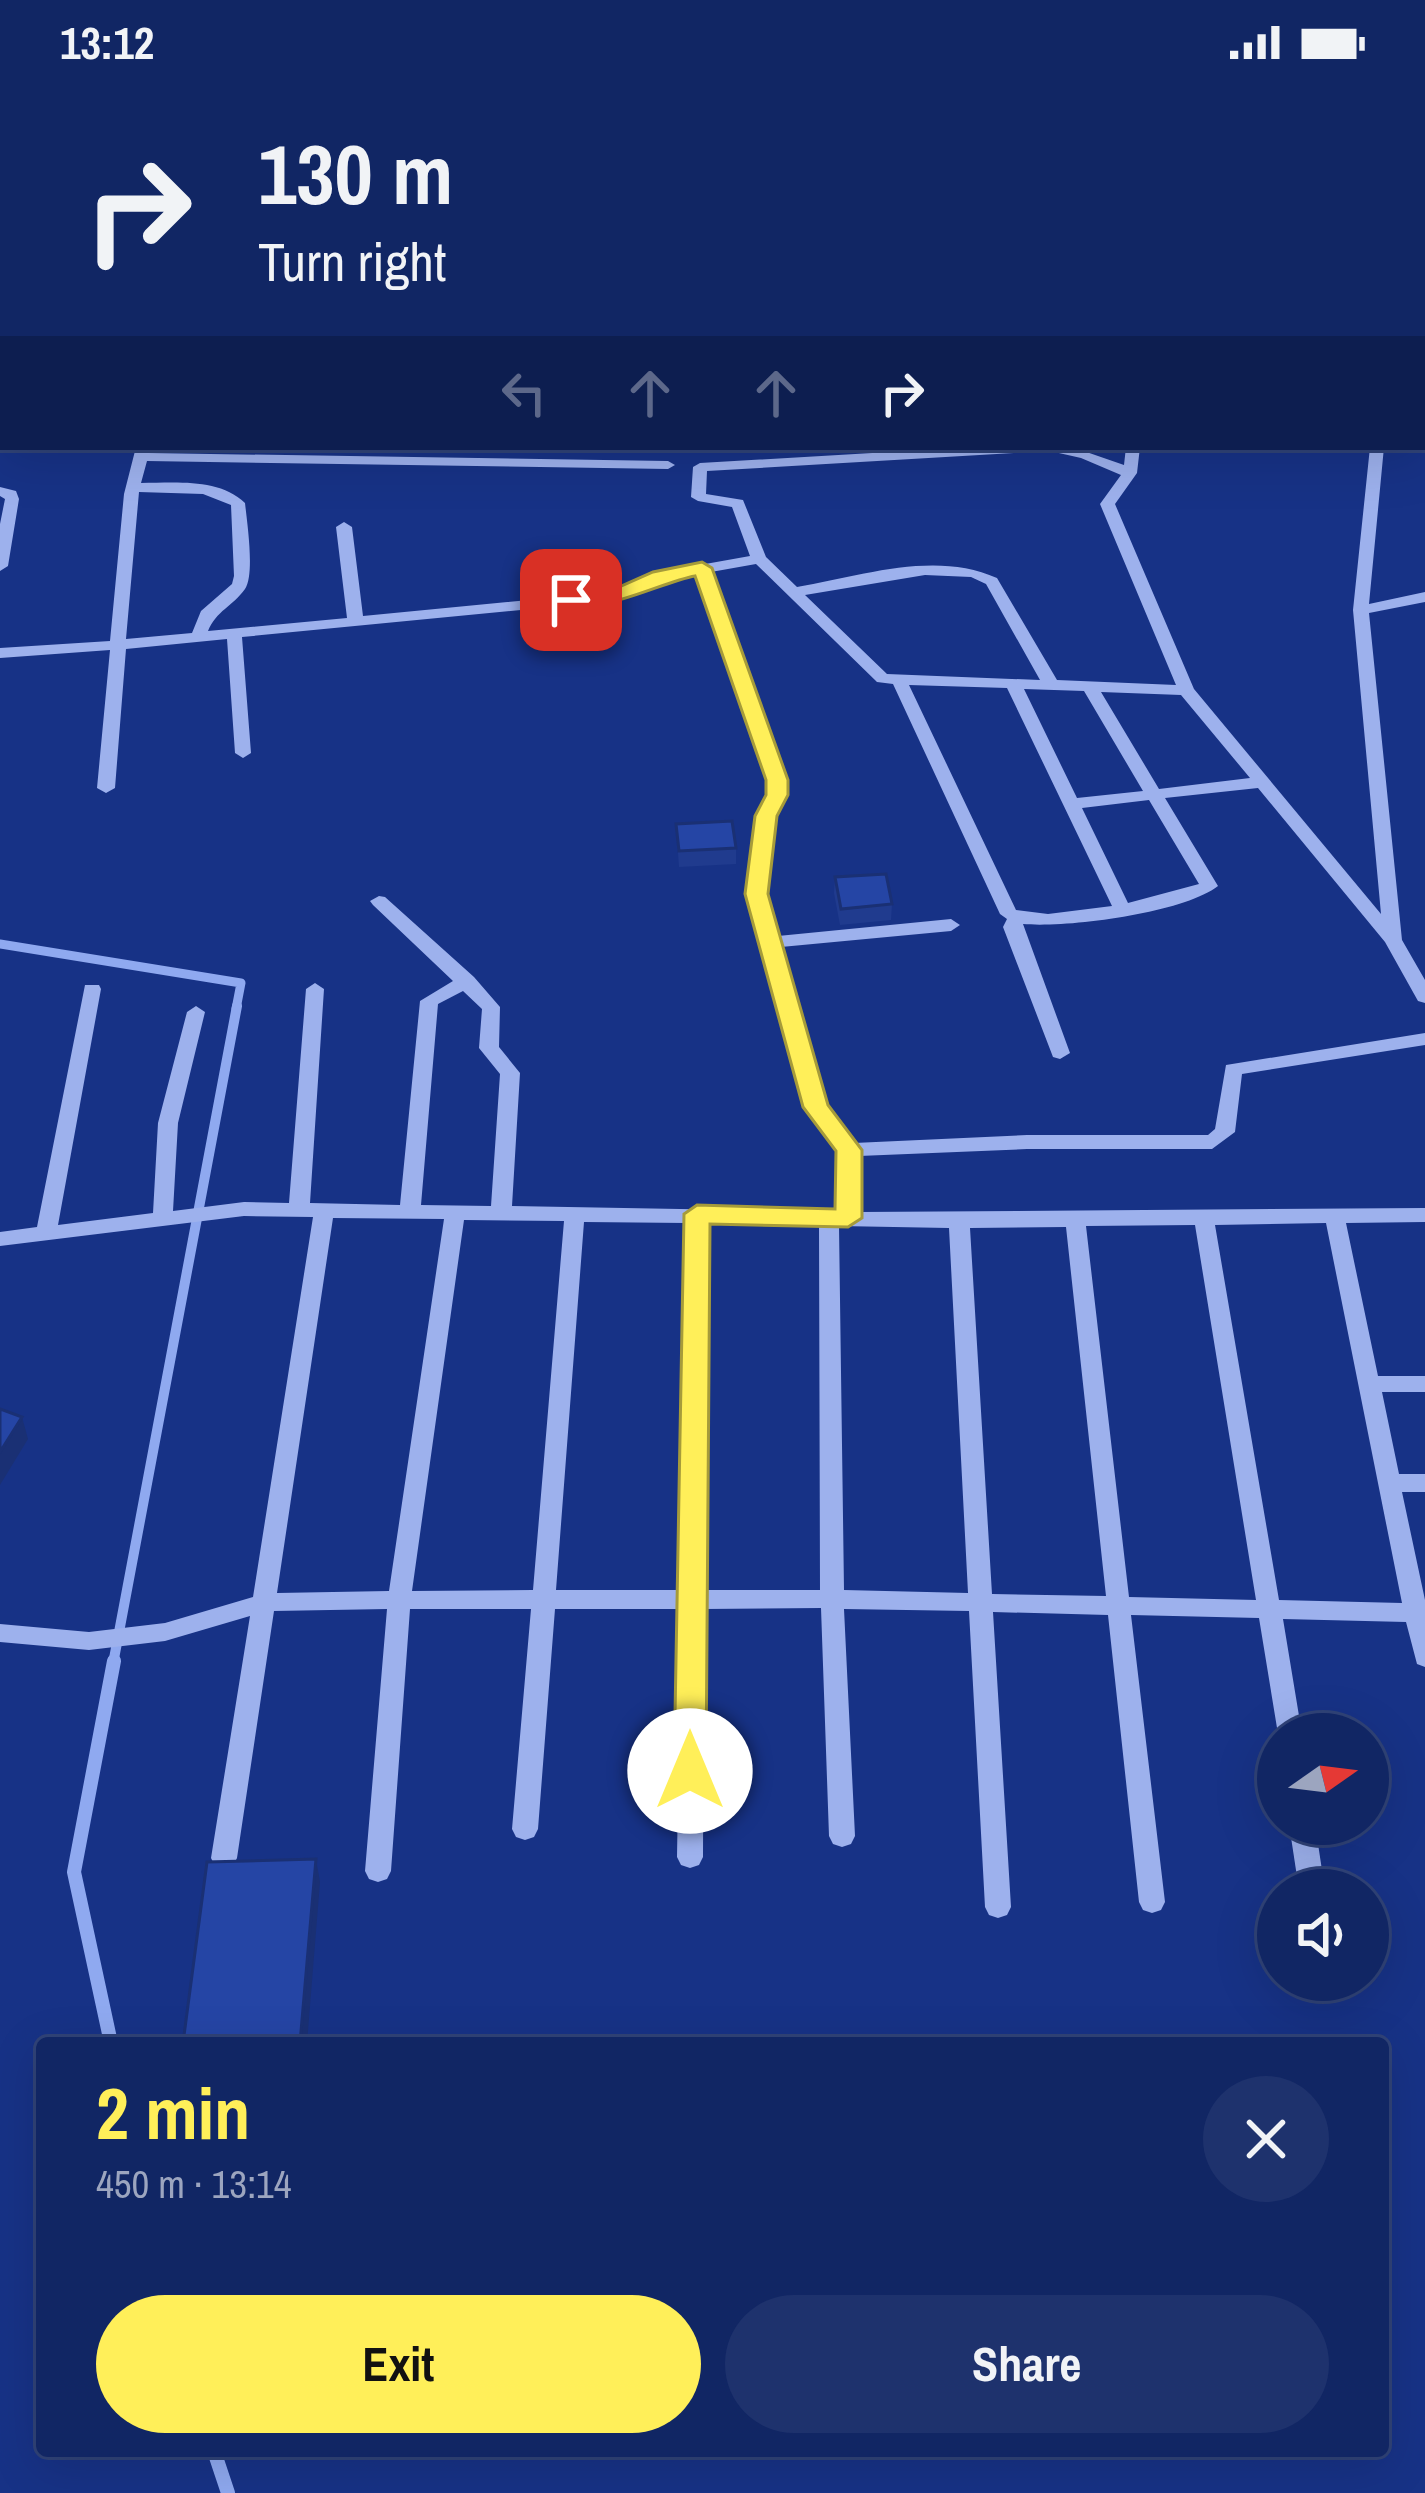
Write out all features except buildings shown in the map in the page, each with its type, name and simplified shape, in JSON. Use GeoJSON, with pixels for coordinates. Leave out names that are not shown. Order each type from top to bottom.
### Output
{"type":"FeatureCollection","features":[{"type":"Feature","properties":{"kind":"street"},"geometry":{"type":"LineString","coordinates":[[666,450],[668,465]]}},
{"type":"Feature","properties":{"kind":"street"},"geometry":{"type":"LineString","coordinates":[[106,788],[132,487],[142,452],[700,467],[1013,450]]}},
{"type":"Feature","properties":{"kind":"street"},"geometry":{"type":"LineString","coordinates":[[1062,450],[1085,454],[1130,473]]}},
{"type":"Feature","properties":{"kind":"street"},"geometry":{"type":"LineString","coordinates":[[1133,450],[1130,473],[1107,505],[1186,690],[1393,940],[1425,997]]}},
{"type":"Feature","properties":{"kind":"street"},"geometry":{"type":"LineString","coordinates":[[1377,450],[1361,610],[1393,940]]}},
{"type":"Feature","properties":{"kind":"street"},"geometry":{"type":"LineString","coordinates":[[700,467],[698,496],[738,503],[759,559],[883,679],[1186,690]]}},
{"type":"Feature","properties":{"kind":"street"},"geometry":{"type":"LineString","coordinates":[[132,487],[217,493],[232,496],[238,503],[242,576],[239,586],[207,614],[199,635]]}},
{"type":"Feature","properties":{"kind":"street"},"geometry":{"type":"LineString","coordinates":[[0,491],[11,494],[12,499],[0,566]]}},
{"type":"Feature","properties":{"kind":"street"},"geometry":{"type":"LineString","coordinates":[[344,527],[355,619]]}},
{"type":"Feature","properties":{"kind":"street"},"geometry":{"type":"LineString","coordinates":[[0,653],[614,596],[660,576],[759,559]]}},
{"type":"Feature","properties":{"kind":"street"},"geometry":{"type":"LineString","coordinates":[[702,568],[777,780],[755,885],[816,1107],[849,1150],[839,1218],[832,1599],[842,1837]]}},
{"type":"Feature","properties":{"kind":"street"},"geometry":{"type":"LineString","coordinates":[[794,592],[944,569],[978,571],[992,581],[1051,685]]}},
{"type":"Feature","properties":{"kind":"street"},"geometry":{"type":"LineString","coordinates":[[1361,610],[1425,598]]}},
{"type":"Feature","properties":{"kind":"street"},"geometry":{"type":"LineString","coordinates":[[234,631],[243,753]]}},
{"type":"Feature","properties":{"kind":"street"},"geometry":{"type":"LineString","coordinates":[[899,680],[1009,914],[1016,919],[1123,911],[1209,886],[1089,686]]}},
{"type":"Feature","properties":{"kind":"street"},"geometry":{"type":"LineString","coordinates":[[1013,683],[1123,911]]}},
{"type":"Feature","properties":{"kind":"street"},"geometry":{"type":"LineString","coordinates":[[1071,804],[1262,782]]}},
{"type":"Feature","properties":{"kind":"street"},"geometry":{"type":"LineString","coordinates":[[379,901],[491,1007],[489,1048],[510,1073],[501,1213]]}},
{"type":"Feature","properties":{"kind":"street"},"geometry":{"type":"LineString","coordinates":[[1016,919],[1012,927],[1060,1053]]}},
{"type":"Feature","properties":{"kind":"street"},"geometry":{"type":"LineString","coordinates":[[772,942],[951,925]]}},
{"type":"Feature","properties":{"kind":"street"},"geometry":{"type":"LineString","coordinates":[[410,1212],[429,1001],[466,981]]}},
{"type":"Feature","properties":{"kind":"street"},"geometry":{"type":"LineString","coordinates":[[46,1234],[92,989]]}},
{"type":"Feature","properties":{"kind":"street"},"geometry":{"type":"LineString","coordinates":[[299,1210],[315,989]]}},
{"type":"Feature","properties":{"kind":"street"},"geometry":{"type":"LineString","coordinates":[[163,1216],[168,1123],[196,1012]]}},
{"type":"Feature","properties":{"kind":"street"},"geometry":{"type":"LineString","coordinates":[[849,1150],[1028,1142],[1212,1142],[1225,1132],[1232,1069],[1425,1040]]}},
{"type":"Feature","properties":{"kind":"street"},"geometry":{"type":"LineString","coordinates":[[0,1239],[244,1209],[959,1221],[1425,1215]]}},
{"type":"Feature","properties":{"kind":"street"},"geometry":{"type":"LineString","coordinates":[[224,1858],[324,1210]]}},
{"type":"Feature","properties":{"kind":"street"},"geometry":{"type":"LineString","coordinates":[[525,1828],[575,1212]]}},
{"type":"Feature","properties":{"kind":"street"},"geometry":{"type":"LineString","coordinates":[[378,1871],[399,1600],[455,1213]]}},
{"type":"Feature","properties":{"kind":"street"},"geometry":{"type":"LineString","coordinates":[[690,1857],[697,1214]]}},
{"type":"Feature","properties":{"kind":"street"},"geometry":{"type":"LineString","coordinates":[[1204,1218],[1287,1713]]}},
{"type":"Feature","properties":{"kind":"street"},"geometry":{"type":"LineString","coordinates":[[1335,1218],[1421,1613],[1425,1657]]}},
{"type":"Feature","properties":{"kind":"street"},"geometry":{"type":"LineString","coordinates":[[1075,1219],[1152,1902]]}},
{"type":"Feature","properties":{"kind":"street"},"geometry":{"type":"LineString","coordinates":[[959,1221],[998,1907]]}},
{"type":"Feature","properties":{"kind":"street"},"geometry":{"type":"LineString","coordinates":[[1369,1384],[1425,1384]]}},
{"type":"Feature","properties":{"kind":"street"},"geometry":{"type":"LineString","coordinates":[[1390,1483],[1425,1483]]}},
{"type":"Feature","properties":{"kind":"street"},"geometry":{"type":"LineString","coordinates":[[0,1633],[89,1641],[165,1632],[267,1602],[399,1600],[832,1599],[1421,1613]]}},
{"type":"Feature","properties":{"kind":"waterway"},"geometry":{"type":"LineString","coordinates":[[0,944],[241,983],[236,1009]]}},
{"type":"Feature","properties":{"kind":"waterway"},"geometry":{"type":"LineString","coordinates":[[113,1664],[237,1006]]}},
{"type":"Feature","properties":{"kind":"waterway"},"geometry":{"type":"LineString","coordinates":[[110,2037],[74,1872],[114,1661]]}},
{"type":"Feature","properties":{"kind":"waterway"},"geometry":{"type":"LineString","coordinates":[[216,2457],[228,2493]]}},
{"type":"Feature","properties":{"kind":"route"},"geometry":{"type":"LineString","coordinates":[[571,600],[614,596],[660,576],[702,568],[777,780],[777,795],[766,816],[757,894],[816,1107],[849,1150],[848,1218],[697,1214],[690,1771]]}}]}
